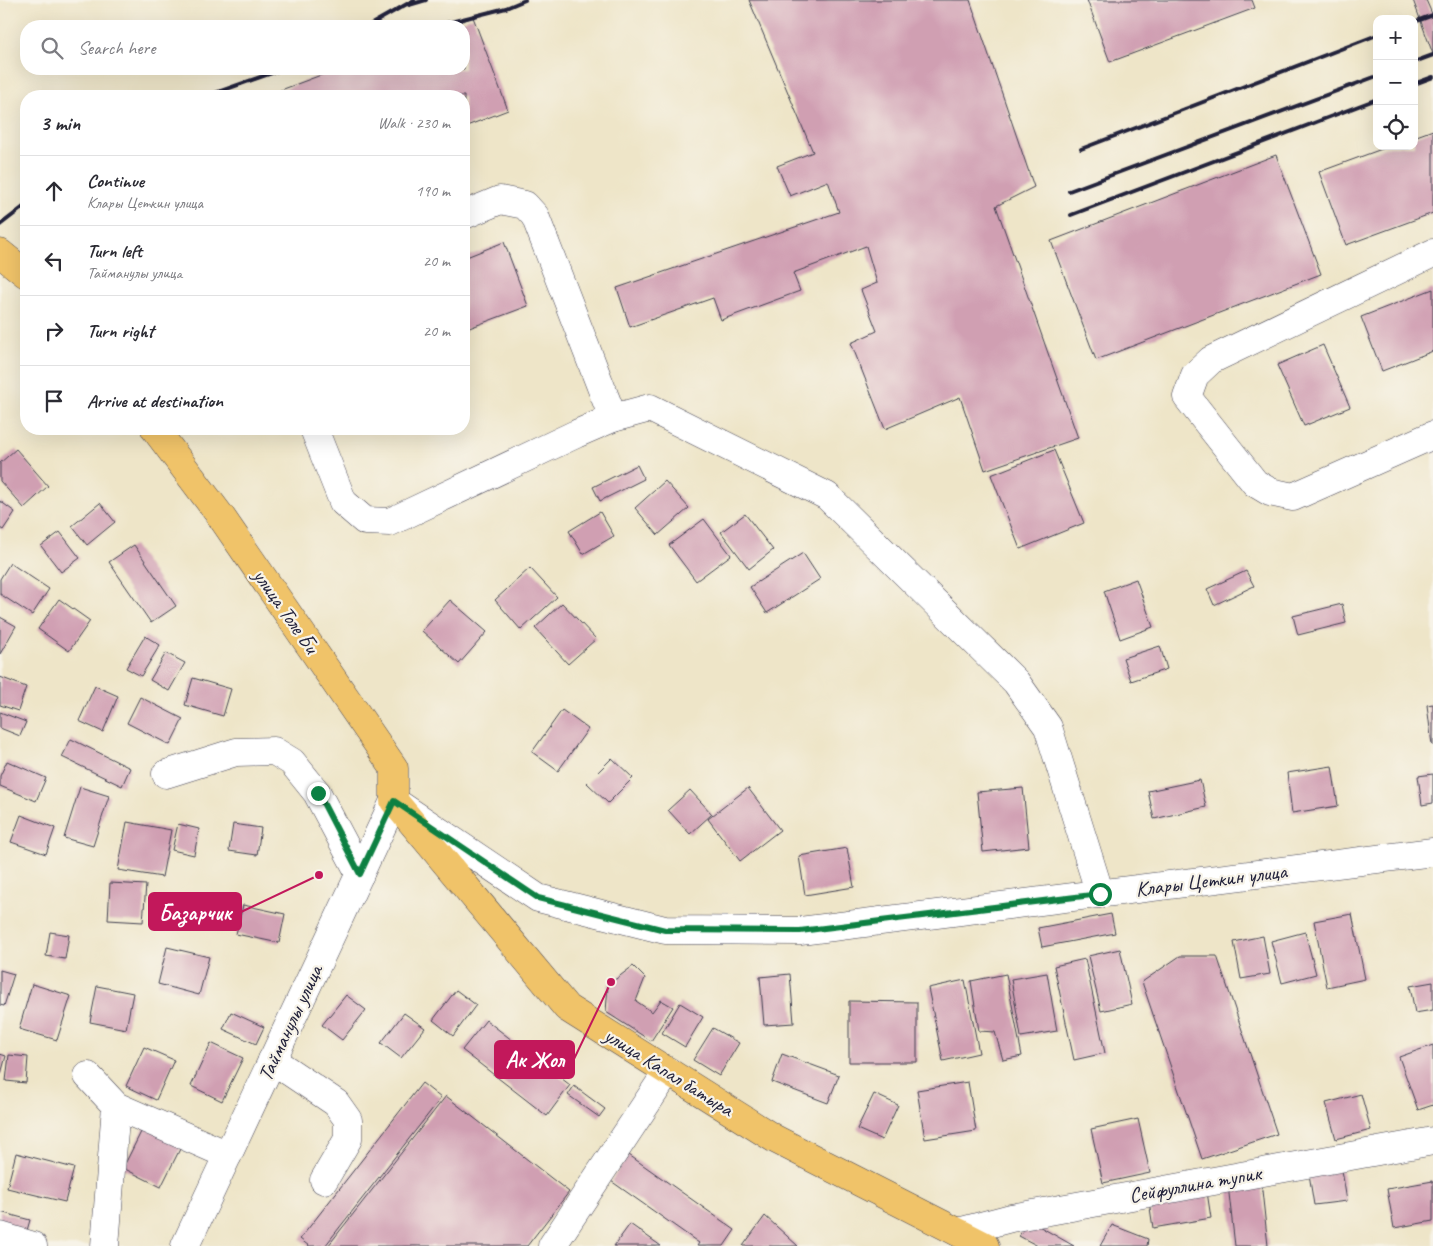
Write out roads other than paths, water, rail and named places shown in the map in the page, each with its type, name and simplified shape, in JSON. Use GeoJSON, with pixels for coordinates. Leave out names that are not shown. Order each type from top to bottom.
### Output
{"type":"FeatureCollection","features":[{"type":"Feature","properties":{"kind":"main road"},"geometry":{"type":"LineString","coordinates":[[0,253],[20,269]]}},
{"type":"Feature","properties":{"kind":"main road","name":"улица Толе Би"},"geometry":{"type":"LineString","coordinates":[[160,435],[222,518],[394,768],[394,801]]}},
{"type":"Feature","properties":{"kind":"main road","name":"улица Капал батыра"},"geometry":{"type":"LineString","coordinates":[[394,801],[567,1008],[775,1139],[986,1246]]}},
{"type":"Feature","properties":{"kind":"street"},"geometry":{"type":"LineString","coordinates":[[470,213],[500,200],[525,205],[535,216],[613,418]]}},
{"type":"Feature","properties":{"kind":"street"},"geometry":{"type":"LineString","coordinates":[[1433,253],[1212,360],[1195,375],[1187,397],[1255,483],[1270,492],[1293,497],[1433,435]]}},
{"type":"Feature","properties":{"kind":"street"},"geometry":{"type":"LineString","coordinates":[[316,435],[343,502],[365,521],[390,522],[576,434],[613,418],[650,408],[827,496],[1016,682],[1048,727],[1100,894]]}},
{"type":"Feature","properties":{"kind":"street"},"geometry":{"type":"LineString","coordinates":[[166,774],[236,752],[274,751],[292,762],[318,793],[360,874]]}},
{"type":"Feature","properties":{"kind":"street","name":"Клары Цеткин улица"},"geometry":{"type":"LineString","coordinates":[[394,801],[538,898],[665,930],[800,931],[1433,852]]}},
{"type":"Feature","properties":{"kind":"street","name":"Тайманулы улица"},"geometry":{"type":"LineString","coordinates":[[185,1246],[394,801]]}},
{"type":"Feature","properties":{"kind":"street"},"geometry":{"type":"LineString","coordinates":[[272,1060],[336,1103],[348,1120],[348,1139],[324,1180]]}},
{"type":"Feature","properties":{"kind":"street"},"geometry":{"type":"LineString","coordinates":[[552,1246],[668,1071]]}},
{"type":"Feature","properties":{"kind":"street"},"geometry":{"type":"LineString","coordinates":[[88,1076],[116,1106],[228,1155]]}},
{"type":"Feature","properties":{"kind":"street"},"geometry":{"type":"LineString","coordinates":[[105,1246],[116,1106]]}},
{"type":"Feature","properties":{"kind":"street","name":"Сейфуллина тупик"},"geometry":{"type":"LineString","coordinates":[[958,1232],[1011,1218],[1433,1141]]}},
{"type":"Feature","properties":{"kind":"street"},"geometry":{"type":"LineString","coordinates":[[0,1236],[32,1246]]}},
{"type":"Feature","properties":{"kind":"railway"},"geometry":{"type":"LineString","coordinates":[[379,20],[414,0]]}},
{"type":"Feature","properties":{"kind":"railway"},"geometry":{"type":"LineString","coordinates":[[409,5],[426,0]]}},
{"type":"Feature","properties":{"kind":"railway"},"geometry":{"type":"LineString","coordinates":[[459,20],[506,8],[525,0]]}},
{"type":"Feature","properties":{"kind":"railway"},"geometry":{"type":"LineString","coordinates":[[1418,21],[1433,15]]}},
{"type":"Feature","properties":{"kind":"railway"},"geometry":{"type":"LineString","coordinates":[[1081,149],[1373,37]]}},
{"type":"Feature","properties":{"kind":"railway"},"geometry":{"type":"LineString","coordinates":[[1418,61],[1433,55]]}},
{"type":"Feature","properties":{"kind":"railway"},"geometry":{"type":"LineString","coordinates":[[224,90],[266,75]]}},
{"type":"Feature","properties":{"kind":"railway"},"geometry":{"type":"LineString","coordinates":[[1069,191],[1373,77]]}},
{"type":"Feature","properties":{"kind":"railway"},"geometry":{"type":"LineString","coordinates":[[1418,83],[1433,77]]}},
{"type":"Feature","properties":{"kind":"railway"},"geometry":{"type":"LineString","coordinates":[[1071,215],[1373,101]]}},
{"type":"Feature","properties":{"kind":"railway"},"geometry":{"type":"LineString","coordinates":[[0,225],[20,210]]}},
{"type":"Feature","properties":{"kind":"place","name":"Базарчик"},"geometry":{"type":"Point","coordinates":[319,875]}},
{"type":"Feature","properties":{"kind":"place","name":"Ак Жол"},"geometry":{"type":"Point","coordinates":[611,982]}}]}
